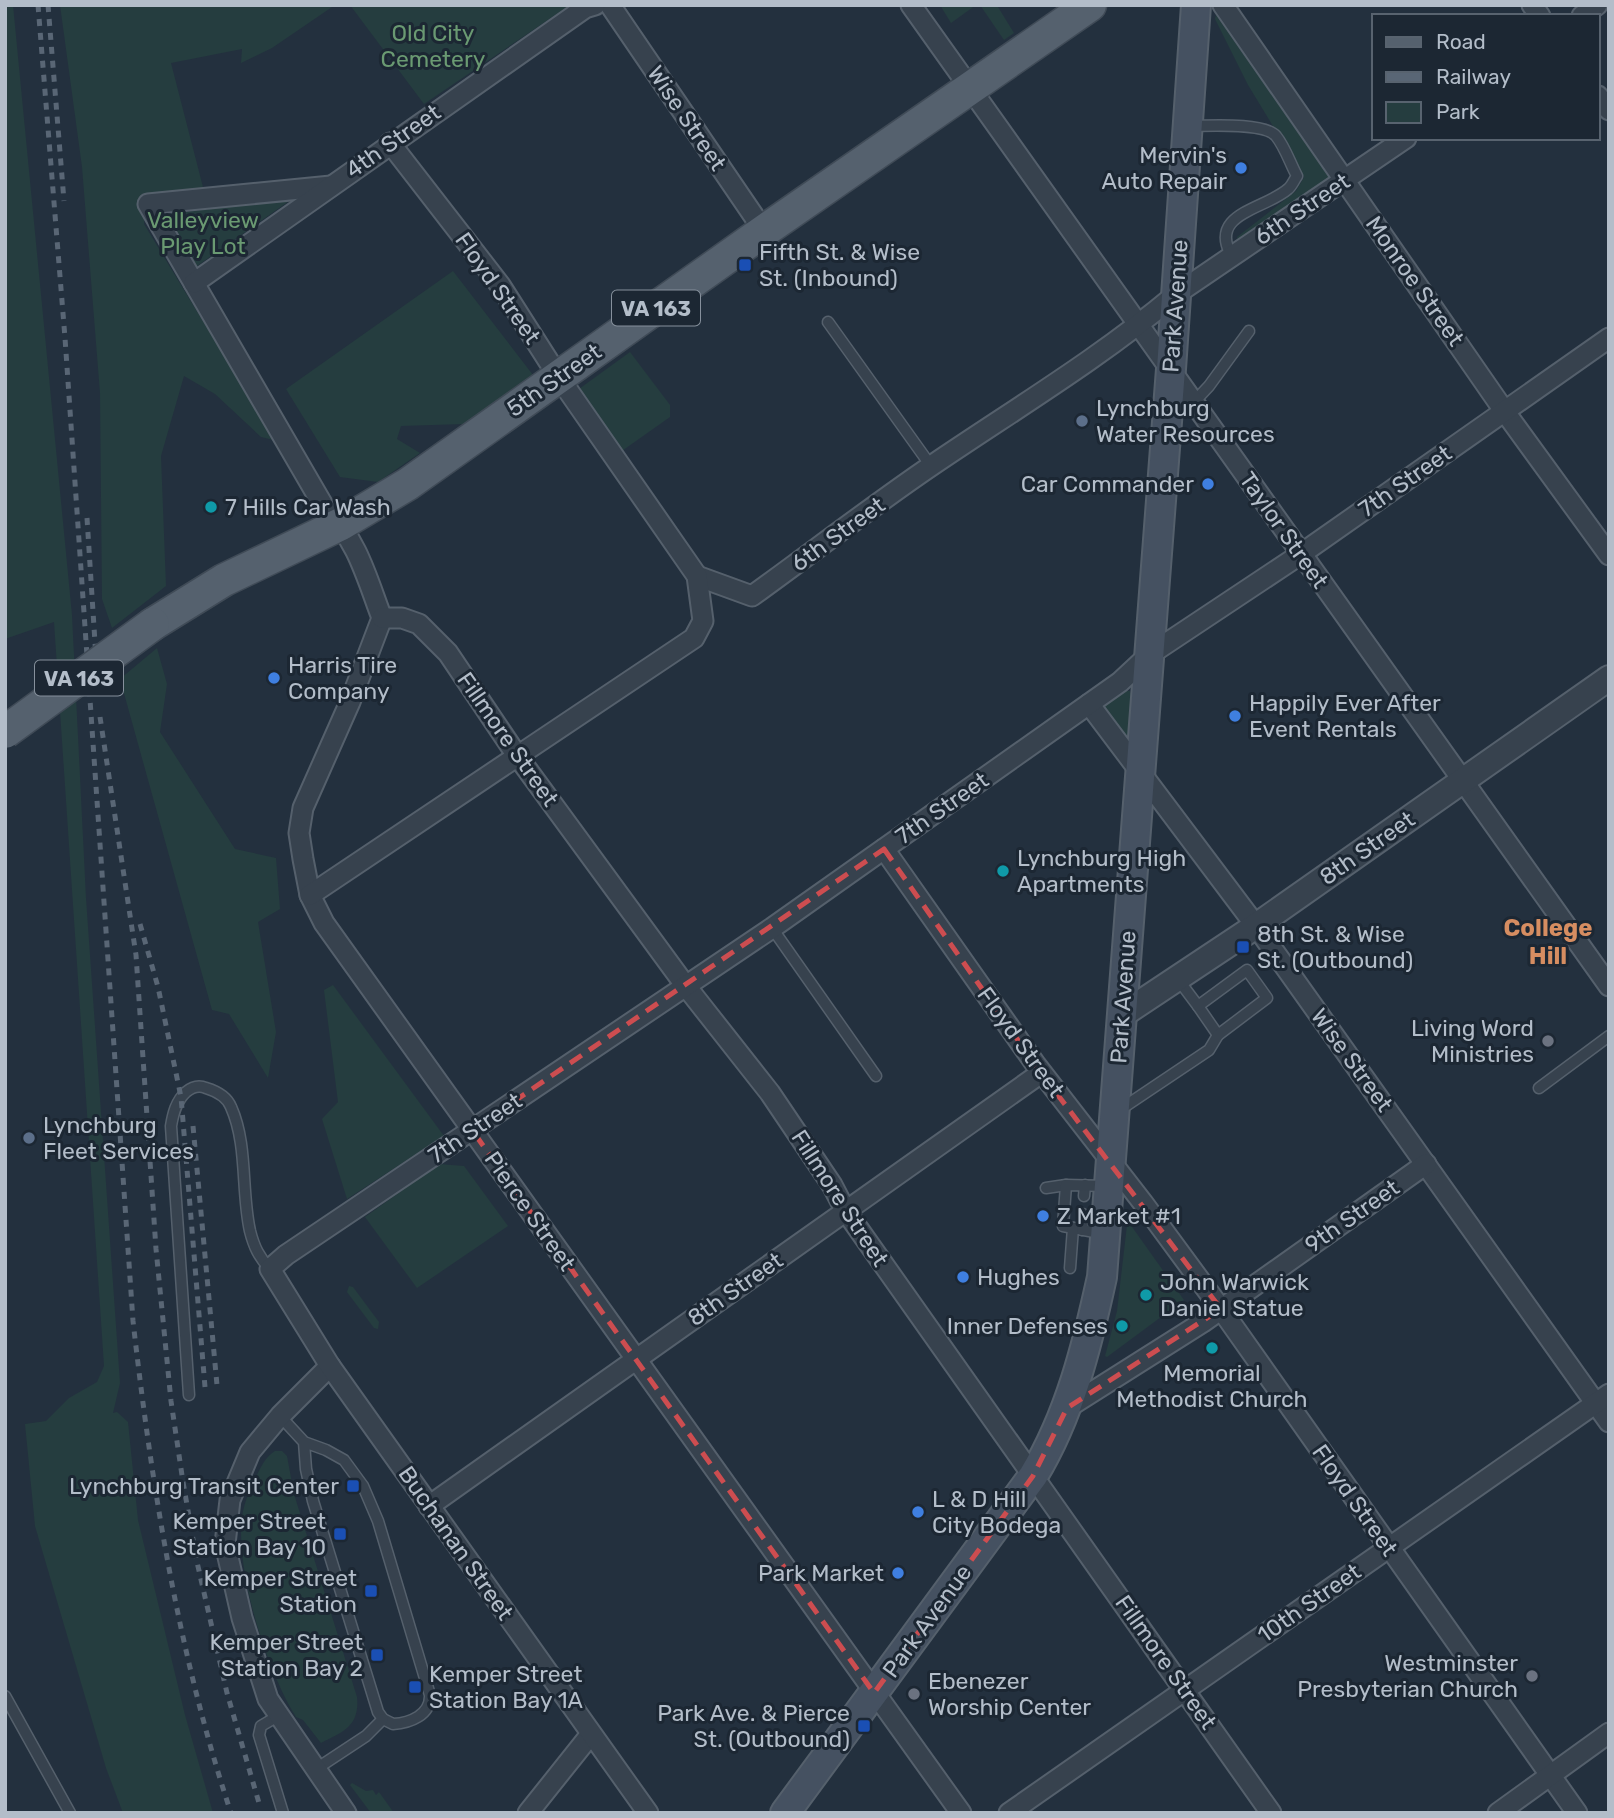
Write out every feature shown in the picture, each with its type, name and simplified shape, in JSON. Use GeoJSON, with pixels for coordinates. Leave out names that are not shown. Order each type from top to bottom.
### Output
{"type":"FeatureCollection","features":[{"type":"Feature","properties":{"kind":"main road","name":"5th Street"},"geometry":{"type":"LineString","coordinates":[[5,732],[153,624],[224,580],[341,524],[408,484],[764,231],[1090,5]]}},
{"type":"Feature","properties":{"kind":"main road","name":"Park Avenue"},"geometry":{"type":"LineString","coordinates":[[785,1813],[1033,1476],[1049,1450],[1067,1408],[1102,1277],[1087,1231],[1115,1113],[1196,5]]}},
{"type":"Feature","properties":{"kind":"street","name":"4th Street"},"geometry":{"type":"LineString","coordinates":[[194,283],[390,143],[585,8],[595,5]]}},
{"type":"Feature","properties":{"kind":"street","name":"Wise Street"},"geometry":{"type":"LineString","coordinates":[[610,5],[764,231]]}},
{"type":"Feature","properties":{"kind":"street","name":"Taylor Street"},"geometry":{"type":"LineString","coordinates":[[911,5],[1609,986]]}},
{"type":"Feature","properties":{"kind":"street","name":"Monroe Street"},"geometry":{"type":"LineString","coordinates":[[1223,5],[1505,412],[1609,555]]}},
{"type":"Feature","properties":{"kind":"street","name":"6th Street"},"geometry":{"type":"LineString","coordinates":[[696,576],[752,596],[931,466],[1140,325],[1175,295],[1403,140]]}},
{"type":"Feature","properties":{"kind":"street","name":"Floyd Street"},"geometry":{"type":"LineString","coordinates":[[390,143],[500,285],[558,376],[696,576]]}},
{"type":"Feature","properties":{"kind":"street"},"geometry":{"type":"LineString","coordinates":[[331,186],[148,204],[327,512],[341,524],[382,618]]}},
{"type":"Feature","properties":{"kind":"street","name":"7th Street"},"geometry":{"type":"LineString","coordinates":[[270,1269],[286,1255],[772,928],[1089,704],[1126,677],[1149,654],[1301,554],[1609,338]]}},
{"type":"Feature","properties":{"kind":"street"},"geometry":{"type":"LineString","coordinates":[[310,895],[694,638],[703,621],[696,576]]}},
{"type":"Feature","properties":{"kind":"street","name":"Fillmore Street"},"geometry":{"type":"LineString","coordinates":[[382,618],[402,618],[419,624],[448,653],[518,757],[685,985],[770,1093],[832,1185],[845,1210],[1271,1813]]}},
{"type":"Feature","properties":{"kind":"street","name":"Pierce Street"},"geometry":{"type":"LineString","coordinates":[[382,618],[303,808],[299,833],[310,895],[324,923],[961,1813]]}},
{"type":"Feature","properties":{"kind":"street","name":"8th Street"},"geometry":{"type":"LineString","coordinates":[[1122,1015],[1256,926],[1609,678]]}},
{"type":"Feature","properties":{"kind":"street","name":"Wise Street"},"geometry":{"type":"LineString","coordinates":[[1089,704],[1256,926],[1426,1164],[1602,1398],[1609,1422]]}},
{"type":"Feature","properties":{"kind":"street","name":"Floyd Street"},"geometry":{"type":"LineString","coordinates":[[884,849],[1041,1073],[1097,1183],[1143,1203],[1577,1813]]}},
{"type":"Feature","properties":{"kind":"street","name":"8th Street"},"geometry":{"type":"LineString","coordinates":[[429,1506],[1041,1073]]}},
{"type":"Feature","properties":{"kind":"street","name":"9th Street"},"geometry":{"type":"LineString","coordinates":[[1067,1408],[1203,1322],[1426,1164]]}},
{"type":"Feature","properties":{"kind":"street","name":"Buchanan Street"},"geometry":{"type":"LineString","coordinates":[[270,1269],[330,1366],[648,1813]]}},
{"type":"Feature","properties":{"kind":"street"},"geometry":{"type":"LineString","coordinates":[[330,1366],[280,1416],[250,1452],[230,1500],[225,1544],[242,1619],[268,1699],[346,1813]]}},
{"type":"Feature","properties":{"kind":"street","name":"10th Street"},"geometry":{"type":"LineString","coordinates":[[1009,1813],[1602,1398]]}},
{"type":"Feature","properties":{"kind":"street"},"geometry":{"type":"LineString","coordinates":[[1498,1813],[1609,1733]]}},
{"type":"Feature","properties":{"kind":"street"},"geometry":{"type":"LineString","coordinates":[[528,1813],[591,1734]]}},
{"type":"Feature","properties":{"kind":"lane"},"geometry":{"type":"LineString","coordinates":[[1188,126],[1269,130],[1277,137],[1297,176],[1290,188],[1238,216],[1227,227],[1224,239],[1232,257]]}},
{"type":"Feature","properties":{"kind":"lane"},"geometry":{"type":"LineString","coordinates":[[828,322],[931,466]]}},
{"type":"Feature","properties":{"kind":"lane"},"geometry":{"type":"LineString","coordinates":[[1194,402],[1249,331]]}},
{"type":"Feature","properties":{"kind":"lane"},"geometry":{"type":"LineString","coordinates":[[772,928],[876,1076]]}},
{"type":"Feature","properties":{"kind":"lane"},"geometry":{"type":"LineString","coordinates":[[1115,1113],[1209,1049],[1218,1035],[1267,998],[1247,970],[1198,1006]]}},
{"type":"Feature","properties":{"kind":"lane"},"geometry":{"type":"LineString","coordinates":[[1177,978],[1218,1035]]}},
{"type":"Feature","properties":{"kind":"lane"},"geometry":{"type":"LineString","coordinates":[[1539,1088],[1609,1037]]}},
{"type":"Feature","properties":{"kind":"lane"},"geometry":{"type":"LineString","coordinates":[[189,1395],[171,1126],[173,1111],[181,1097],[189,1090],[200,1086],[215,1090],[231,1106],[238,1128],[250,1229],[257,1254],[270,1269]]}},
{"type":"Feature","properties":{"kind":"lane"},"geometry":{"type":"LineString","coordinates":[[1046,1188],[1097,1183]]}},
{"type":"Feature","properties":{"kind":"lane"},"geometry":{"type":"LineString","coordinates":[[1066,1185],[1063,1226],[1087,1231]]}},
{"type":"Feature","properties":{"kind":"lane"},"geometry":{"type":"LineString","coordinates":[[1070,1268],[1087,1231],[1083,1214]]}},
{"type":"Feature","properties":{"kind":"lane"},"geometry":{"type":"LineString","coordinates":[[280,1416],[304,1442],[344,1460],[363,1486],[378,1521],[430,1695],[428,1708],[418,1718],[393,1724],[383,1719],[378,1712],[313,1501],[304,1442]]}},
{"type":"Feature","properties":{"kind":"lane"},"geometry":{"type":"LineString","coordinates":[[5,1696],[70,1813]]}},
{"type":"Feature","properties":{"kind":"lane"},"geometry":{"type":"LineString","coordinates":[[278,1716],[261,1726],[259,1735],[283,1813]]}},
{"type":"Feature","properties":{"kind":"lane"},"geometry":{"type":"LineString","coordinates":[[316,1769],[366,1736],[383,1719]]}},
{"type":"Feature","properties":{"kind":"highlighted area"},"geometry":{"type":"Polygon","coordinates":[[[884,849],[1041,1073],[1221,1309],[1067,1408],[1033,1476],[874,1693],[472,1130],[884,849]]]}},
{"type":"Feature","properties":{"kind":"green space"},"geometry":{"type":"Polygon","coordinates":[[[5,5],[13,5],[72,615],[86,898],[120,1383],[113,1413],[117,1412],[128,1422],[138,1520],[185,1715],[213,1813],[123,1813],[106,1768],[35,1526],[25,1424],[46,1421],[69,1398],[97,1382],[104,1366],[54,622],[5,639],[5,5]]]}},
{"type":"Feature","properties":{"kind":"green space"},"geometry":{"type":"Polygon","coordinates":[[[60,5],[335,5],[272,48],[241,63],[242,49],[171,63],[204,191],[146,195],[144,224],[235,374],[282,442],[261,437],[215,394],[184,376],[161,456],[166,586],[112,628],[102,599],[100,393],[82,167],[60,5]]]}},
{"type":"Feature","properties":{"kind":"green space","name":"Old City Cemetery"},"geometry":{"type":"Polygon","coordinates":[[[350,5],[570,5],[424,104],[350,5]]]}},
{"type":"Feature","properties":{"kind":"green space"},"geometry":{"type":"Polygon","coordinates":[[[940,5],[976,5],[951,23],[940,5]]]}},
{"type":"Feature","properties":{"kind":"green space"},"geometry":{"type":"Polygon","coordinates":[[[980,5],[999,5],[1014,33],[1004,40],[980,5]]]}},
{"type":"Feature","properties":{"kind":"green space"},"geometry":{"type":"Polygon","coordinates":[[[1216,15],[1331,180],[1238,243],[1237,237],[1296,191],[1304,177],[1248,85],[1215,19],[1216,15]]]}},
{"type":"Feature","properties":{"kind":"green space","name":"Valleyview Play Lot"},"geometry":{"type":"Polygon","coordinates":[[[292,199],[197,266],[160,215],[292,199]]]}},
{"type":"Feature","properties":{"kind":"green space"},"geometry":{"type":"Polygon","coordinates":[[[453,271],[533,375],[465,424],[401,426],[397,439],[420,453],[378,482],[340,477],[286,389],[453,271]]]}},
{"type":"Feature","properties":{"kind":"green space"},"geometry":{"type":"Polygon","coordinates":[[[630,352],[670,405],[670,417],[619,453],[579,389],[630,352]]]}},
{"type":"Feature","properties":{"kind":"green space"},"geometry":{"type":"Polygon","coordinates":[[[157,648],[167,684],[160,732],[235,849],[276,858],[280,909],[258,922],[276,1032],[268,1078],[229,1014],[212,1010],[120,679],[157,648]]]}},
{"type":"Feature","properties":{"kind":"green space"},"geometry":{"type":"Polygon","coordinates":[[[1130,691],[1132,696],[1129,741],[1101,708],[1130,691]]]}},
{"type":"Feature","properties":{"kind":"green space"},"geometry":{"type":"Polygon","coordinates":[[[333,985],[444,1136],[347,1199],[322,1119],[338,1102],[324,990],[333,985]]]}},
{"type":"Feature","properties":{"kind":"green space"},"geometry":{"type":"Polygon","coordinates":[[[439,1164],[464,1166],[508,1226],[417,1288],[365,1217],[439,1164]]]}},
{"type":"Feature","properties":{"kind":"green space"},"geometry":{"type":"Polygon","coordinates":[[[1130,1224],[1184,1300],[1107,1357],[1105,1356],[1117,1311],[1127,1225],[1130,1224]]]}},
{"type":"Feature","properties":{"kind":"green space"},"geometry":{"type":"Polygon","coordinates":[[[349,1286],[353,1287],[379,1322],[378,1329],[374,1328],[347,1292],[349,1286]]]}},
{"type":"Feature","properties":{"kind":"green space"},"geometry":{"type":"Polygon","coordinates":[[[275,1451],[282,1451],[287,1456],[294,1494],[357,1697],[353,1721],[343,1731],[321,1743],[303,1720],[296,1717],[274,1674],[256,1620],[243,1564],[241,1539],[244,1507],[262,1466],[275,1451]]]}},
{"type":"Feature","properties":{"kind":"green space"},"geometry":{"type":"Polygon","coordinates":[[[352,1783],[366,1791],[373,1790],[376,1795],[379,1792],[394,1813],[371,1813],[350,1785],[352,1783]]]}},
{"type":"Feature","properties":{"kind":"railway"},"geometry":{"type":"LineString","coordinates":[[38,5],[65,338],[133,1321],[169,1570],[196,1692],[231,1813]]}},
{"type":"Feature","properties":{"kind":"railway"},"geometry":{"type":"LineString","coordinates":[[48,5],[64,201]]}},
{"type":"Feature","properties":{"kind":"railway"},"geometry":{"type":"LineString","coordinates":[[87,518],[96,658]]}},
{"type":"Feature","properties":{"kind":"railway"},"geometry":{"type":"LineString","coordinates":[[100,717],[136,955],[156,1249],[171,1401],[197,1562],[227,1693],[259,1803]]}},
{"type":"Feature","properties":{"kind":"railway"},"geometry":{"type":"LineString","coordinates":[[140,924],[158,987],[181,1097],[205,1387]]}},
{"type":"Feature","properties":{"kind":"railway"},"geometry":{"type":"LineString","coordinates":[[193,1126],[217,1385]]}},
{"type":"Feature","properties":{"kind":"place","name":"Mervin's Auto Repair"},"geometry":{"type":"Point","coordinates":[1241,168]}},
{"type":"Feature","properties":{"kind":"place","name":"Fifth St. & Wise St. (Inbound)"},"geometry":{"type":"Point","coordinates":[745,265]}},
{"type":"Feature","properties":{"kind":"place","name":"Lynchburg Water Resources"},"geometry":{"type":"Point","coordinates":[1082,421]}},
{"type":"Feature","properties":{"kind":"place","name":"Car Commander"},"geometry":{"type":"Point","coordinates":[1208,484]}},
{"type":"Feature","properties":{"kind":"place","name":"7 Hills Car Wash"},"geometry":{"type":"Point","coordinates":[211,507]}},
{"type":"Feature","properties":{"kind":"place","name":"Harris Tire Company"},"geometry":{"type":"Point","coordinates":[274,678]}},
{"type":"Feature","properties":{"kind":"place","name":"Happily Ever After Event Rentals"},"geometry":{"type":"Point","coordinates":[1235,716]}},
{"type":"Feature","properties":{"kind":"place","name":"Lynchburg High Apartments"},"geometry":{"type":"Point","coordinates":[1003,871]}},
{"type":"Feature","properties":{"kind":"place","name":"8th St. & Wise St. (Outbound)"},"geometry":{"type":"Point","coordinates":[1243,947]}},
{"type":"Feature","properties":{"kind":"place","name":"Living Word Ministries"},"geometry":{"type":"Point","coordinates":[1548,1041]}},
{"type":"Feature","properties":{"kind":"place","name":"Lynchburg Fleet Services"},"geometry":{"type":"Point","coordinates":[29,1138]}},
{"type":"Feature","properties":{"kind":"place","name":"Z Market #1"},"geometry":{"type":"Point","coordinates":[1043,1216]}},
{"type":"Feature","properties":{"kind":"place","name":"Hughes"},"geometry":{"type":"Point","coordinates":[963,1277]}},
{"type":"Feature","properties":{"kind":"place","name":"John Warwick Daniel Statue"},"geometry":{"type":"Point","coordinates":[1146,1295]}},
{"type":"Feature","properties":{"kind":"place","name":"Inner Defenses"},"geometry":{"type":"Point","coordinates":[1122,1326]}},
{"type":"Feature","properties":{"kind":"place","name":"Memorial Methodist Church"},"geometry":{"type":"Point","coordinates":[1212,1348]}},
{"type":"Feature","properties":{"kind":"place","name":"Lynchburg Transit Center"},"geometry":{"type":"Point","coordinates":[353,1486]}},
{"type":"Feature","properties":{"kind":"place","name":"L & D Hill City Bodega"},"geometry":{"type":"Point","coordinates":[918,1512]}},
{"type":"Feature","properties":{"kind":"place","name":"Kemper Street Station Bay 10"},"geometry":{"type":"Point","coordinates":[340,1534]}},
{"type":"Feature","properties":{"kind":"place","name":"Park Market"},"geometry":{"type":"Point","coordinates":[898,1573]}},
{"type":"Feature","properties":{"kind":"place","name":"Kemper Street Station"},"geometry":{"type":"Point","coordinates":[371,1591]}},
{"type":"Feature","properties":{"kind":"place","name":"Kemper Street Station Bay 2"},"geometry":{"type":"Point","coordinates":[377,1655]}},
{"type":"Feature","properties":{"kind":"place","name":"Westminster Presbyterian Church"},"geometry":{"type":"Point","coordinates":[1532,1676]}},
{"type":"Feature","properties":{"kind":"place","name":"Kemper Street Station Bay 1A"},"geometry":{"type":"Point","coordinates":[415,1687]}},
{"type":"Feature","properties":{"kind":"place","name":"Ebenezer Worship Center"},"geometry":{"type":"Point","coordinates":[914,1694]}},
{"type":"Feature","properties":{"kind":"place","name":"Park Ave. & Pierce St. (Outbound)"},"geometry":{"type":"Point","coordinates":[864,1726]}},
{"type":"Feature","properties":{"kind":"district","name":"College Hill"},"geometry":{"type":"Point","coordinates":[1548,942]}}]}
